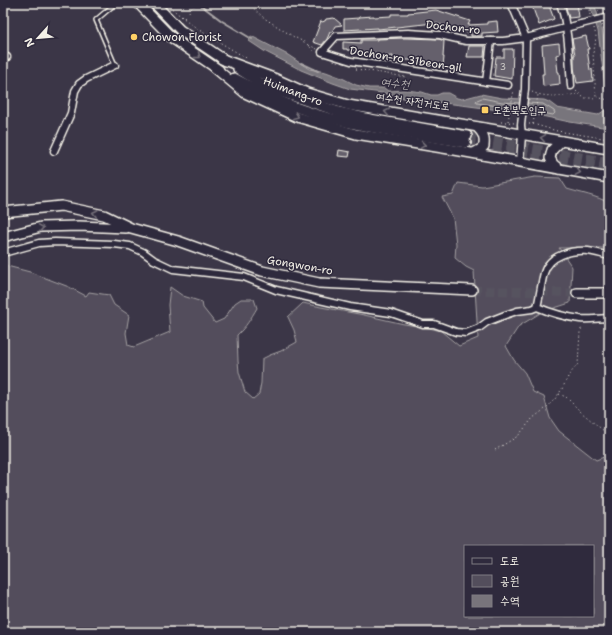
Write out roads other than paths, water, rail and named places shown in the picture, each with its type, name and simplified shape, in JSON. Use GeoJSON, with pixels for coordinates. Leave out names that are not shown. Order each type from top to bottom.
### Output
{"type":"FeatureCollection","features":[{"type":"Feature","properties":{"kind":"main road","name":"Huimang-ro"},"geometry":{"type":"LineString","coordinates":[[138,3],[172,38],[215,68],[272,98],[337,120],[368,127],[467,139],[339,112],[275,90],[222,59],[180,30],[154,3]]}},
{"type":"Feature","properties":{"kind":"main road"},"geometry":{"type":"LineString","coordinates":[[222,59],[276,79],[306,93],[348,105],[477,127],[522,130],[561,141],[609,149]]}},
{"type":"Feature","properties":{"kind":"main road"},"geometry":{"type":"LineString","coordinates":[[215,68],[246,93],[297,117],[356,134],[474,153],[609,178]]}},
{"type":"Feature","properties":{"kind":"main road"},"geometry":{"type":"LineString","coordinates":[[474,153],[481,150],[484,146],[485,140],[483,133],[477,127]]}},
{"type":"Feature","properties":{"kind":"main road"},"geometry":{"type":"LineString","coordinates":[[560,169],[553,164],[550,158],[552,150],[561,141]]}},
{"type":"Feature","properties":{"kind":"main road","name":"Gongwon-ro"},"geometry":{"type":"LineString","coordinates":[[3,212],[61,206],[104,216],[131,228],[178,241],[262,270],[319,283],[472,290]]}},
{"type":"Feature","properties":{"kind":"main road","name":"Gongwon-ro"},"geometry":{"type":"LineString","coordinates":[[3,237],[41,227],[79,226],[131,228]]}},
{"type":"Feature","properties":{"kind":"main road"},"geometry":{"type":"LineString","coordinates":[[577,293],[609,293]]}},
{"type":"Feature","properties":{"kind":"street"},"geometry":{"type":"LineString","coordinates":[[511,3],[526,38],[525,89],[520,162]]}},
{"type":"Feature","properties":{"kind":"street"},"geometry":{"type":"LineString","coordinates":[[560,3],[563,11],[571,86]]}},
{"type":"Feature","properties":{"kind":"street","name":"Dochon-ro"},"geometry":{"type":"LineString","coordinates":[[322,52],[336,36],[408,33],[440,35],[466,41],[503,41],[526,38],[607,18]]}},
{"type":"Feature","properties":{"kind":"street"},"geometry":{"type":"LineString","coordinates":[[486,82],[491,41]]}},
{"type":"Feature","properties":{"kind":"street","name":"Dochon-ro 31beon-gil"},"geometry":{"type":"LineString","coordinates":[[322,52],[351,61],[508,85]]}},
{"type":"Feature","properties":{"kind":"street"},"geometry":{"type":"LineString","coordinates":[[54,151],[70,113],[75,91],[79,84],[115,65]]}},
{"type":"Feature","properties":{"kind":"street"},"geometry":{"type":"LineString","coordinates":[[3,253],[39,243],[55,242],[130,246],[173,269],[244,277],[276,290],[350,307],[391,313],[423,324],[434,324],[466,334],[479,328],[487,322],[505,315],[516,311],[537,307],[580,319],[609,318]]}},
{"type":"Feature","properties":{"kind":"street"},"geometry":{"type":"LineString","coordinates":[[537,307],[544,272],[548,264],[556,257],[564,254],[587,251],[609,256]]}},
{"type":"Feature","properties":{"kind":"lane"},"geometry":{"type":"LineString","coordinates":[[115,65],[96,20],[116,3]]}},
{"type":"Feature","properties":{"kind":"water"},"geometry":{"type":"Polygon","coordinates":[[[589,3],[594,3],[602,29],[609,70],[609,102],[605,87],[598,31],[589,3]]]}},
{"type":"Feature","properties":{"kind":"water"},"geometry":{"type":"Polygon","coordinates":[[[251,36],[288,55],[309,69],[326,72],[356,85],[369,88],[384,88],[388,91],[406,90],[422,92],[431,95],[448,93],[462,99],[481,94],[502,98],[544,100],[557,108],[598,115],[609,106],[609,128],[537,115],[408,99],[383,93],[350,89],[301,70],[264,51],[249,41],[251,36]]]}},
{"type":"Feature","properties":{"kind":"waterway","name":"여수천"},"geometry":{"type":"LineString","coordinates":[[198,3],[222,21],[252,39]]}},
{"type":"Feature","properties":{"kind":"waterway","name":"여수천"},"geometry":{"type":"LineString","coordinates":[[301,63],[318,71]]}},
{"type":"Feature","properties":{"kind":"tunnel"},"geometry":{"type":"LineString","coordinates":[[467,136],[609,162]]}},
{"type":"Feature","properties":{"kind":"tunnel"},"geometry":{"type":"LineString","coordinates":[[466,143],[609,170]]}},
{"type":"Feature","properties":{"kind":"tunnel"},"geometry":{"type":"LineString","coordinates":[[472,290],[577,293]]}},
{"type":"Feature","properties":{"kind":"place","name":"Chowon Florist"},"geometry":{"type":"Point","coordinates":[134,37]}},
{"type":"Feature","properties":{"kind":"place","name":"도촌북로입구"},"geometry":{"type":"Point","coordinates":[485,110]}}]}
